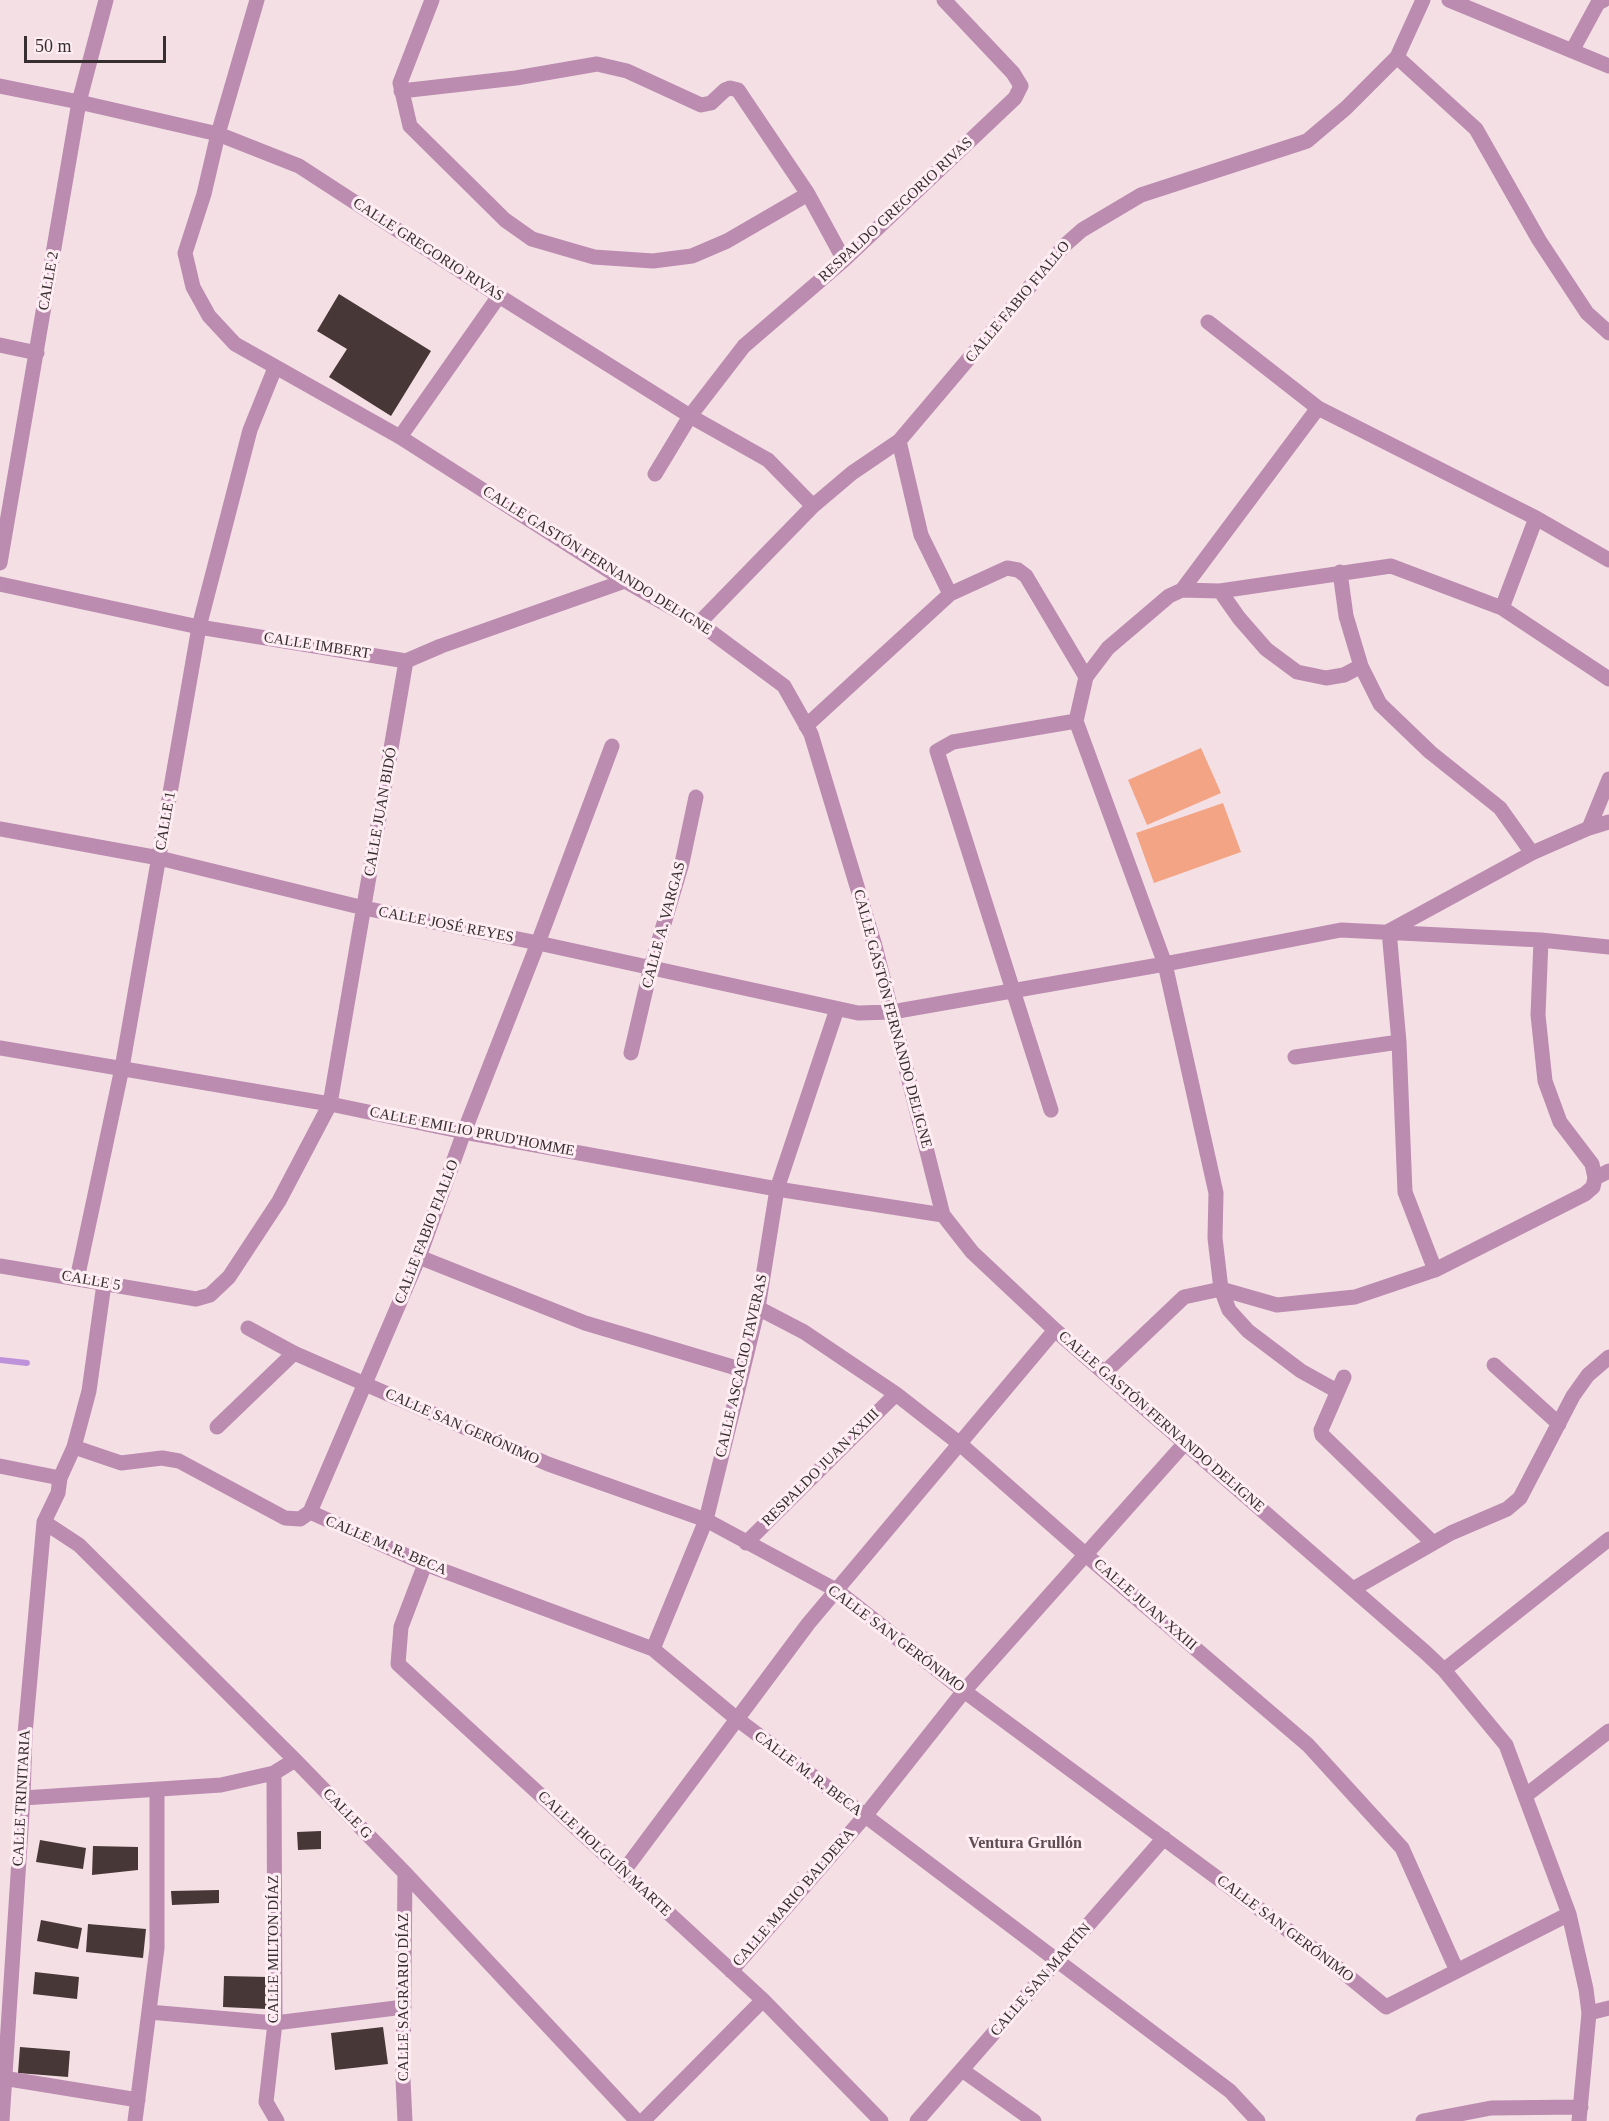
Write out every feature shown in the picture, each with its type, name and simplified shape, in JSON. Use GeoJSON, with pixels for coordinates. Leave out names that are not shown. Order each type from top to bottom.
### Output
{"type":"FeatureCollection","features":[{"type":"Feature","properties":{"kind":"street","name":"CALLE 2"},"geometry":{"type":"LineString","coordinates":[[0,563],[80,102],[106,0]]}},
{"type":"Feature","properties":{"kind":"street","name":"CALLE GASTÓN FERNANDO DELIGNE"},"geometry":{"type":"LineString","coordinates":[[257,0],[218,134],[204,194],[185,253],[193,287],[209,316],[235,344],[400,437],[625,581],[699,622],[784,687],[811,734],[871,935],[943,1215],[972,1252],[1054,1330],[1444,1670],[1506,1745],[1569,1914],[1586,1989],[1588,2013],[1580,2114]]}},
{"type":"Feature","properties":{"kind":"street"},"geometry":{"type":"LineString","coordinates":[[432,0],[400,83],[410,126],[505,220],[532,239],[594,257],[653,261],[692,256],[727,241],[808,194]]}},
{"type":"Feature","properties":{"kind":"street","name":"RESPALDO GREGORIO RIVAS"},"geometry":{"type":"LineString","coordinates":[[655,474],[690,416],[744,346],[844,260],[1016,98],[1021,86],[1013,73],[944,0]]}},
{"type":"Feature","properties":{"kind":"street","name":"CALLE FABIO FIALLO"},"geometry":{"type":"LineString","coordinates":[[699,622],[813,506],[852,473],[899,441],[1065,245],[1082,230],[1141,195],[1307,141],[1346,108],[1397,57],[1423,0]]}},
{"type":"Feature","properties":{"kind":"street"},"geometry":{"type":"LineString","coordinates":[[1572,51],[1598,3],[1604,0]]}},
{"type":"Feature","properties":{"kind":"street"},"geometry":{"type":"LineString","coordinates":[[1452,1],[1609,66]]}},
{"type":"Feature","properties":{"kind":"street"},"geometry":{"type":"LineString","coordinates":[[1397,57],[1476,129],[1539,240],[1587,313],[1609,333]]}},
{"type":"Feature","properties":{"kind":"street"},"geometry":{"type":"LineString","coordinates":[[401,91],[516,78],[597,64],[627,71],[701,105],[711,103],[725,90],[730,88],[738,90],[808,194],[844,260]]}},
{"type":"Feature","properties":{"kind":"street","name":"CALLE GREGORIO RIVAS"},"geometry":{"type":"LineString","coordinates":[[0,86],[218,134],[299,166],[690,416],[768,460],[813,506]]}},
{"type":"Feature","properties":{"kind":"street"},"geometry":{"type":"LineString","coordinates":[[400,437],[499,296]]}},
{"type":"Feature","properties":{"kind":"street"},"geometry":{"type":"LineString","coordinates":[[1208,322],[1318,408],[1536,518],[1609,560]]}},
{"type":"Feature","properties":{"kind":"street"},"geometry":{"type":"LineString","coordinates":[[0,345],[37,353]]}},
{"type":"Feature","properties":{"kind":"street","name":"CALLE 1"},"geometry":{"type":"LineString","coordinates":[[77,1279],[122,1068],[199,627],[250,430],[274,368]]}},
{"type":"Feature","properties":{"kind":"street"},"geometry":{"type":"LineString","coordinates":[[1318,408],[1182,590],[1169,597],[1108,648],[1086,677],[1076,722],[1165,964],[1216,1193],[1215,1238],[1221,1289],[1229,1310],[1248,1331],[1301,1371],[1340,1384],[1321,1430],[1322,1435],[1433,1544]]}},
{"type":"Feature","properties":{"kind":"street"},"geometry":{"type":"LineString","coordinates":[[899,441],[921,535],[950,594]]}},
{"type":"Feature","properties":{"kind":"street"},"geometry":{"type":"LineString","coordinates":[[1502,608],[1536,518]]}},
{"type":"Feature","properties":{"kind":"street"},"geometry":{"type":"LineString","coordinates":[[1182,590],[1220,591],[1391,566],[1502,608],[1609,678]]}},
{"type":"Feature","properties":{"kind":"street"},"geometry":{"type":"LineString","coordinates":[[806,726],[950,594],[1007,567],[1018,570],[1026,576],[1086,677]]}},
{"type":"Feature","properties":{"kind":"street"},"geometry":{"type":"LineString","coordinates":[[1340,572],[1346,616],[1361,666],[1380,704],[1430,752],[1500,808],[1532,854]]}},
{"type":"Feature","properties":{"kind":"street"},"geometry":{"type":"LineString","coordinates":[[406,661],[441,646],[625,581]]}},
{"type":"Feature","properties":{"kind":"street","name":"CALLE IMBERT"},"geometry":{"type":"LineString","coordinates":[[0,584],[199,627],[406,661]]}},
{"type":"Feature","properties":{"kind":"street"},"geometry":{"type":"LineString","coordinates":[[1220,591],[1239,618],[1266,649],[1297,672],[1326,678],[1344,675],[1361,666]]}},
{"type":"Feature","properties":{"kind":"street","name":"CALLE JUAN BIDÓ"},"geometry":{"type":"LineString","coordinates":[[330,1104],[406,661]]}},
{"type":"Feature","properties":{"kind":"street"},"geometry":{"type":"LineString","coordinates":[[1051,1110],[938,751],[953,742],[1076,722]]}},
{"type":"Feature","properties":{"kind":"street","name":"CALLE FABIO FIALLO"},"geometry":{"type":"LineString","coordinates":[[310,1512],[419,1257],[464,1132],[612,746]]}},
{"type":"Feature","properties":{"kind":"street"},"geometry":{"type":"LineString","coordinates":[[1588,828],[1609,779]]}},
{"type":"Feature","properties":{"kind":"street","name":"CALLE A. VARGAS"},"geometry":{"type":"LineString","coordinates":[[631,1053],[696,797]]}},
{"type":"Feature","properties":{"kind":"street"},"geometry":{"type":"LineString","coordinates":[[1435,1270],[1405,1192],[1399,1042],[1389,931],[1532,854],[1588,828],[1609,822]]}},
{"type":"Feature","properties":{"kind":"street","name":"CALLE JOSÉ REYES"},"geometry":{"type":"LineString","coordinates":[[0,829],[159,858],[364,909],[538,943],[858,1013],[892,1012],[1165,964],[1341,930],[1541,940],[1609,947]]}},
{"type":"Feature","properties":{"kind":"street"},"geometry":{"type":"LineString","coordinates":[[1104,1373],[1184,1297],[1221,1289],[1277,1305],[1355,1297],[1435,1270],[1585,1194],[1593,1187],[1602,1175],[1560,1122],[1545,1081],[1538,1015],[1541,940]]}},
{"type":"Feature","properties":{"kind":"street","name":"CALLE ASCACIO TAVERAS"},"geometry":{"type":"LineString","coordinates":[[653,1649],[706,1520],[758,1308],[777,1189],[837,1009]]}},
{"type":"Feature","properties":{"kind":"street"},"geometry":{"type":"LineString","coordinates":[[1295,1057],[1399,1042]]}},
{"type":"Feature","properties":{"kind":"street","name":"CALLE EMILIO PRUD'HOMME"},"geometry":{"type":"LineString","coordinates":[[0,1048],[330,1104],[464,1132],[777,1189],[943,1215]]}},
{"type":"Feature","properties":{"kind":"street","name":"CALLE 5"},"geometry":{"type":"LineString","coordinates":[[0,1266],[196,1299],[210,1295],[229,1277],[279,1201],[330,1104]]}},
{"type":"Feature","properties":{"kind":"street"},"geometry":{"type":"LineString","coordinates":[[419,1257],[585,1323],[743,1370]]}},
{"type":"Feature","properties":{"kind":"street","name":"CALLE TRINITARIA"},"geometry":{"type":"LineString","coordinates":[[2,2121],[23,1798],[25,1734],[44,1522],[58,1493],[60,1478],[74,1447],[89,1391],[104,1284]]}},
{"type":"Feature","properties":{"kind":"street","name":"CALLE JUAN XXIII"},"geometry":{"type":"LineString","coordinates":[[758,1308],[804,1332],[896,1394],[960,1444],[1308,1745],[1402,1848],[1456,1971]]}},
{"type":"Feature","properties":{"kind":"street","name":"CALLE SAN GERÓNIMO"},"geometry":{"type":"LineString","coordinates":[[248,1328],[294,1353],[548,1464],[706,1520],[836,1590],[964,1691],[1327,1959],[1386,2007],[1456,1971]]}},
{"type":"Feature","properties":{"kind":"street"},"geometry":{"type":"LineString","coordinates":[[623,1872],[808,1624],[1054,1330]]}},
{"type":"Feature","properties":{"kind":"street"},"geometry":{"type":"LineString","coordinates":[[217,1427],[294,1353]]}},
{"type":"Feature","properties":{"kind":"street"},"geometry":{"type":"LineString","coordinates":[[1353,1589],[1451,1533],[1507,1509],[1520,1498],[1573,1396],[1598,1364],[1609,1357]]}},
{"type":"Feature","properties":{"kind":"street"},"geometry":{"type":"LineString","coordinates":[[1494,1365],[1559,1424]]}},
{"type":"Feature","properties":{"kind":"street","name":"RESPALDO JUAN XXIII"},"geometry":{"type":"LineString","coordinates":[[746,1543],[896,1394]]}},
{"type":"Feature","properties":{"kind":"street","name":"CALLE MARIO BALDERA"},"geometry":{"type":"LineString","coordinates":[[731,1971],[865,1816],[964,1691],[1185,1443]]}},
{"type":"Feature","properties":{"kind":"street"},"geometry":{"type":"LineString","coordinates":[[74,1447],[121,1463],[162,1458],[179,1461],[285,1518],[300,1519],[310,1512]]}},
{"type":"Feature","properties":{"kind":"street"},"geometry":{"type":"LineString","coordinates":[[0,1466],[60,1478]]}},
{"type":"Feature","properties":{"kind":"street","name":"CALLE M. R. BECA"},"geometry":{"type":"LineString","coordinates":[[310,1512],[425,1564],[653,1649],[737,1719],[1230,2091],[1258,2121]]}},
{"type":"Feature","properties":{"kind":"street","name":"CALLE G"},"geometry":{"type":"LineString","coordinates":[[44,1522],[79,1545],[295,1760],[637,2121]]}},
{"type":"Feature","properties":{"kind":"street"},"geometry":{"type":"LineString","coordinates":[[1444,1670],[1609,1539]]}},
{"type":"Feature","properties":{"kind":"street","name":"CALLE HOLGUÍN MARTE"},"geometry":{"type":"LineString","coordinates":[[425,1564],[401,1628],[398,1665],[763,2000],[881,2121]]}},
{"type":"Feature","properties":{"kind":"street"},"geometry":{"type":"LineString","coordinates":[[1525,1796],[1609,1731]]}},
{"type":"Feature","properties":{"kind":"street"},"geometry":{"type":"LineString","coordinates":[[23,1798],[221,1785],[274,1773],[295,1760]]}},
{"type":"Feature","properties":{"kind":"street","name":"CALLE MILTON DÍAZ"},"geometry":{"type":"LineString","coordinates":[[274,1773],[275,2023],[266,2102],[277,2121]]}},
{"type":"Feature","properties":{"kind":"street"},"geometry":{"type":"LineString","coordinates":[[135,2121],[157,1948],[157,1790]]}},
{"type":"Feature","properties":{"kind":"street","name":"CALLE SAN MARTÍN"},"geometry":{"type":"LineString","coordinates":[[917,2121],[1164,1838]]}},
{"type":"Feature","properties":{"kind":"street","name":"CALLE SAGRARIO DÍAZ"},"geometry":{"type":"LineString","coordinates":[[405,1874],[405,2121]]}},
{"type":"Feature","properties":{"kind":"street"},"geometry":{"type":"LineString","coordinates":[[1456,1971],[1569,1914]]}},
{"type":"Feature","properties":{"kind":"street"},"geometry":{"type":"LineString","coordinates":[[643,2121],[763,2000]]}},
{"type":"Feature","properties":{"kind":"street"},"geometry":{"type":"LineString","coordinates":[[149,2012],[275,2023],[404,2007]]}},
{"type":"Feature","properties":{"kind":"street"},"geometry":{"type":"LineString","coordinates":[[1588,2013],[1609,2008]]}},
{"type":"Feature","properties":{"kind":"street"},"geometry":{"type":"LineString","coordinates":[[962,2070],[1034,2121]]}},
{"type":"Feature","properties":{"kind":"street"},"geometry":{"type":"LineString","coordinates":[[3,2078],[138,2100]]}},
{"type":"Feature","properties":{"kind":"street"},"geometry":{"type":"LineString","coordinates":[[1423,2121],[1491,2109],[1580,2114]]}},
{"type":"Feature","properties":{"kind":"shaded area"},"geometry":{"type":"Polygon","coordinates":[[[1201,748],[1221,793],[1147,825],[1128,780],[1201,748]]]}},
{"type":"Feature","properties":{"kind":"shaded area"},"geometry":{"type":"Polygon","coordinates":[[[1223,803],[1241,852],[1154,883],[1136,833],[1223,803]]]}},
{"type":"Feature","properties":{"kind":"building"},"geometry":{"type":"Polygon","coordinates":[[[339,294],[431,351],[391,416],[329,377],[347,349],[317,331],[339,294]]]}},
{"type":"Feature","properties":{"kind":"building"},"geometry":{"type":"Polygon","coordinates":[[[321,1831],[321,1849],[298,1850],[297,1832],[321,1831]]]}},
{"type":"Feature","properties":{"kind":"building"},"geometry":{"type":"Polygon","coordinates":[[[40,1840],[86,1848],[83,1869],[36,1862],[40,1840]]]}},
{"type":"Feature","properties":{"kind":"building"},"geometry":{"type":"Polygon","coordinates":[[[93,1846],[138,1847],[138,1870],[92,1875],[93,1846]]]}},
{"type":"Feature","properties":{"kind":"building"},"geometry":{"type":"Polygon","coordinates":[[[219,1890],[219,1903],[172,1905],[171,1891],[219,1890]]]}},
{"type":"Feature","properties":{"kind":"building"},"geometry":{"type":"Polygon","coordinates":[[[41,1920],[82,1928],[78,1949],[37,1941],[41,1920]]]}},
{"type":"Feature","properties":{"kind":"building"},"geometry":{"type":"Polygon","coordinates":[[[88,1924],[146,1929],[143,1958],[86,1952],[88,1924]]]}},
{"type":"Feature","properties":{"kind":"building"},"geometry":{"type":"Polygon","coordinates":[[[35,1972],[79,1977],[77,1999],[33,1994],[35,1972]]]}},
{"type":"Feature","properties":{"kind":"building"},"geometry":{"type":"Polygon","coordinates":[[[224,1976],[268,1977],[267,2009],[223,2007],[224,1976]]]}},
{"type":"Feature","properties":{"kind":"building"},"geometry":{"type":"Polygon","coordinates":[[[383,2027],[388,2064],[335,2070],[331,2033],[383,2027]]]}},
{"type":"Feature","properties":{"kind":"building"},"geometry":{"type":"Polygon","coordinates":[[[20,2047],[70,2051],[68,2077],[18,2073],[20,2047]]]}},
{"type":"Feature","properties":{"kind":"waterway"},"geometry":{"type":"LineString","coordinates":[[0,1360],[27,1363]]}},
{"type":"Feature","properties":{"kind":"district","name":"Ventura Grullón"},"geometry":{"type":"Point","coordinates":[1025,1844]}}]}
